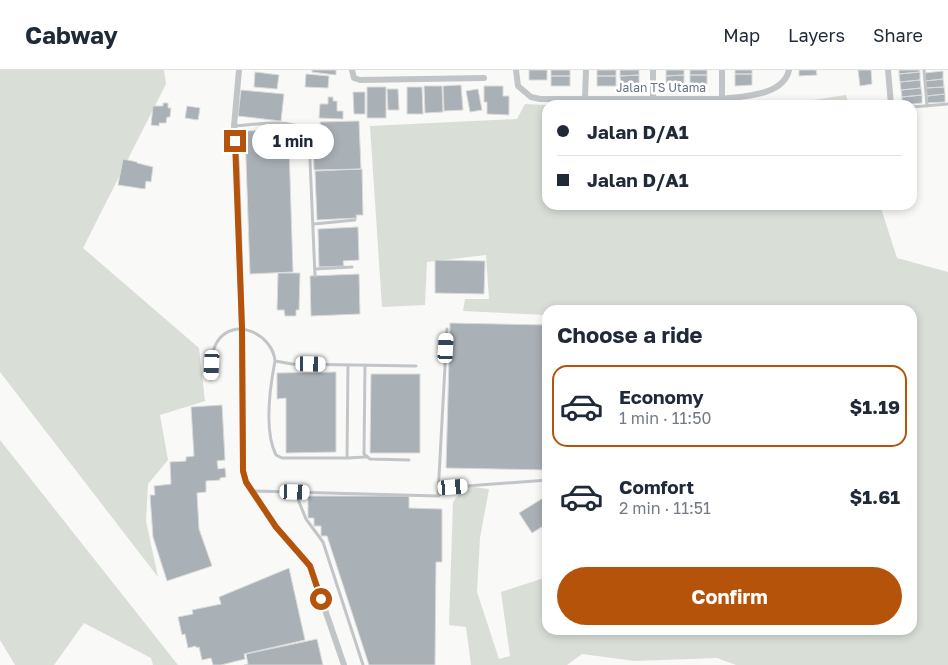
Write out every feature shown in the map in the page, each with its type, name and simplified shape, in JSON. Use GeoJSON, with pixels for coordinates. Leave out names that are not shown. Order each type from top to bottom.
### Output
{"type":"FeatureCollection","features":[{"type":"Feature","properties":{"kind":"street"},"geometry":{"type":"LineString","coordinates":[[239,70],[234,126],[242,328],[243,471],[246,482],[276,527],[310,566],[344,665]]}},
{"type":"Feature","properties":{"kind":"street"},"geometry":{"type":"LineString","coordinates":[[352,70],[354,78],[360,80],[484,78]]}},
{"type":"Feature","properties":{"kind":"street","name":"Jalan TS Utama"},"geometry":{"type":"LineString","coordinates":[[516,70],[518,86],[531,97],[540,99],[722,99],[766,92],[776,88],[786,78],[789,70]]}},
{"type":"Feature","properties":{"kind":"street"},"geometry":{"type":"LineString","coordinates":[[586,70],[586,98]]}},
{"type":"Feature","properties":{"kind":"street"},"geometry":{"type":"LineString","coordinates":[[653,70],[653,99]]}},
{"type":"Feature","properties":{"kind":"street"},"geometry":{"type":"LineString","coordinates":[[722,70],[722,99]]}},
{"type":"Feature","properties":{"kind":"street"},"geometry":{"type":"LineString","coordinates":[[888,70],[891,100]]}},
{"type":"Feature","properties":{"kind":"lane"},"geometry":{"type":"LineString","coordinates":[[924,70],[927,106]]}},
{"type":"Feature","properties":{"kind":"lane"},"geometry":{"type":"LineString","coordinates":[[917,107],[948,104]]}},
{"type":"Feature","properties":{"kind":"lane"},"geometry":{"type":"LineString","coordinates":[[234,126],[290,123],[302,128],[307,133],[309,137],[314,224],[315,276]]}},
{"type":"Feature","properties":{"kind":"lane"},"geometry":{"type":"LineString","coordinates":[[314,224],[355,220]]}},
{"type":"Feature","properties":{"kind":"lane"},"geometry":{"type":"LineString","coordinates":[[315,269],[352,267]]}},
{"type":"Feature","properties":{"kind":"lane"},"geometry":{"type":"LineString","coordinates":[[212,377],[213,353],[218,341],[233,330],[242,328],[254,333],[272,348],[275,361],[270,389],[270,430],[276,455],[282,458],[409,460]]}},
{"type":"Feature","properties":{"kind":"lane"},"geometry":{"type":"LineString","coordinates":[[438,496],[447,330]]}},
{"type":"Feature","properties":{"kind":"lane"},"geometry":{"type":"LineString","coordinates":[[275,361],[292,364],[416,366]]}},
{"type":"Feature","properties":{"kind":"lane"},"geometry":{"type":"LineString","coordinates":[[347,458],[348,365]]}},
{"type":"Feature","properties":{"kind":"lane"},"geometry":{"type":"LineString","coordinates":[[365,365],[363,450],[366,458]]}},
{"type":"Feature","properties":{"kind":"lane"},"geometry":{"type":"LineString","coordinates":[[252,491],[438,496],[453,487],[542,480]]}},
{"type":"Feature","properties":{"kind":"lane"},"geometry":{"type":"LineString","coordinates":[[295,492],[306,519],[323,542],[364,665]]}},
{"type":"Feature","properties":{"kind":"shaded area"},"geometry":{"type":"Polygon","coordinates":[[[0,70],[164,70],[166,84],[83,248],[199,348],[205,401],[160,415],[168,460],[148,484],[146,521],[158,577],[0,372],[0,70]]]}},
{"type":"Feature","properties":{"kind":"shaded area"},"geometry":{"type":"Polygon","coordinates":[[[846,95],[848,100],[814,100],[846,95]]]}},
{"type":"Feature","properties":{"kind":"shaded area"},"geometry":{"type":"Polygon","coordinates":[[[525,104],[542,105],[542,210],[882,210],[897,258],[948,272],[948,665],[736,665],[717,658],[635,661],[582,654],[567,665],[471,665],[466,627],[449,625],[453,502],[465,486],[489,489],[480,538],[477,592],[499,659],[510,656],[501,592],[542,579],[542,635],[917,635],[917,305],[542,305],[542,315],[463,311],[465,299],[489,299],[486,255],[427,262],[425,305],[382,307],[370,126],[517,119],[525,104]]]}},
{"type":"Feature","properties":{"kind":"shaded area"},"geometry":{"type":"Polygon","coordinates":[[[0,440],[178,665],[153,665],[151,658],[84,623],[54,665],[15,665],[0,640],[0,440]]]}},
{"type":"Feature","properties":{"kind":"building"},"geometry":{"type":"Polygon","coordinates":[[[312,70],[336,70],[336,75],[312,72],[312,70]]]}},
{"type":"Feature","properties":{"kind":"building"},"geometry":{"type":"Polygon","coordinates":[[[529,70],[547,70],[547,80],[529,80],[529,70]]]}},
{"type":"Feature","properties":{"kind":"building"},"geometry":{"type":"Polygon","coordinates":[[[551,70],[570,70],[570,76],[551,76],[551,70]]]}},
{"type":"Feature","properties":{"kind":"building"},"geometry":{"type":"Polygon","coordinates":[[[597,70],[616,70],[616,76],[597,76],[597,70]]]}},
{"type":"Feature","properties":{"kind":"building"},"geometry":{"type":"Polygon","coordinates":[[[620,70],[639,70],[639,75],[620,76],[620,70]]]}},
{"type":"Feature","properties":{"kind":"building"},"geometry":{"type":"Polygon","coordinates":[[[666,70],[684,70],[684,75],[666,76],[666,70]]]}},
{"type":"Feature","properties":{"kind":"building"},"geometry":{"type":"Polygon","coordinates":[[[690,70],[707,70],[707,75],[690,75],[690,70]]]}},
{"type":"Feature","properties":{"kind":"building"},"geometry":{"type":"Polygon","coordinates":[[[735,70],[752,70],[752,74],[735,74],[735,70]]]}},
{"type":"Feature","properties":{"kind":"building"},"geometry":{"type":"Polygon","coordinates":[[[799,70],[816,70],[817,75],[799,76],[799,70]]]}},
{"type":"Feature","properties":{"kind":"building"},"geometry":{"type":"Polygon","coordinates":[[[858,70],[871,70],[872,84],[860,86],[858,70]]]}},
{"type":"Feature","properties":{"kind":"building"},"geometry":{"type":"Polygon","coordinates":[[[899,70],[919,70],[920,72],[899,74],[899,70]]]}},
{"type":"Feature","properties":{"kind":"building"},"geometry":{"type":"Polygon","coordinates":[[[943,71],[943,79],[925,81],[925,73],[943,71]]]}},
{"type":"Feature","properties":{"kind":"building"},"geometry":{"type":"Polygon","coordinates":[[[255,72],[279,75],[277,89],[254,87],[255,72]]]}},
{"type":"Feature","properties":{"kind":"building"},"geometry":{"type":"Polygon","coordinates":[[[920,72],[920,80],[900,82],[899,74],[920,72]]]}},
{"type":"Feature","properties":{"kind":"building"},"geometry":{"type":"Polygon","coordinates":[[[306,74],[329,76],[328,88],[305,87],[306,74]]]}},
{"type":"Feature","properties":{"kind":"building"},"geometry":{"type":"Polygon","coordinates":[[[735,74],[752,74],[752,85],[735,86],[735,74]]]}},
{"type":"Feature","properties":{"kind":"building"},"geometry":{"type":"Polygon","coordinates":[[[639,75],[639,86],[621,86],[620,76],[639,75]]]}},
{"type":"Feature","properties":{"kind":"building"},"geometry":{"type":"Polygon","coordinates":[[[684,75],[684,86],[666,87],[666,76],[684,75]]]}},
{"type":"Feature","properties":{"kind":"building"},"geometry":{"type":"Polygon","coordinates":[[[690,75],[707,75],[707,84],[690,84],[690,75]]]}},
{"type":"Feature","properties":{"kind":"building"},"geometry":{"type":"Polygon","coordinates":[[[551,76],[570,76],[570,86],[551,86],[551,76]]]}},
{"type":"Feature","properties":{"kind":"building"},"geometry":{"type":"Polygon","coordinates":[[[597,76],[616,76],[616,86],[597,86],[597,76]]]}},
{"type":"Feature","properties":{"kind":"building"},"geometry":{"type":"Polygon","coordinates":[[[943,79],[944,87],[926,88],[925,81],[943,79]]]}},
{"type":"Feature","properties":{"kind":"building"},"geometry":{"type":"Polygon","coordinates":[[[920,80],[921,88],[901,90],[900,82],[920,80]]]}},
{"type":"Feature","properties":{"kind":"building"},"geometry":{"type":"Polygon","coordinates":[[[461,85],[463,110],[444,111],[443,86],[461,85]]]}},
{"type":"Feature","properties":{"kind":"building"},"geometry":{"type":"Polygon","coordinates":[[[424,86],[442,86],[443,112],[425,113],[424,86]]]}},
{"type":"Feature","properties":{"kind":"building"},"geometry":{"type":"Polygon","coordinates":[[[484,86],[503,86],[503,96],[509,96],[509,115],[487,114],[487,102],[484,102],[484,86]]]}},
{"type":"Feature","properties":{"kind":"building"},"geometry":{"type":"Polygon","coordinates":[[[367,87],[386,87],[386,118],[367,118],[367,87]]]}},
{"type":"Feature","properties":{"kind":"building"},"geometry":{"type":"Polygon","coordinates":[[[407,87],[422,87],[423,114],[407,114],[407,87]]]}},
{"type":"Feature","properties":{"kind":"building"},"geometry":{"type":"Polygon","coordinates":[[[944,87],[945,94],[927,96],[926,88],[944,87]]]}},
{"type":"Feature","properties":{"kind":"building"},"geometry":{"type":"Polygon","coordinates":[[[921,88],[922,95],[902,97],[901,90],[921,88]]]}},
{"type":"Feature","properties":{"kind":"building"},"geometry":{"type":"Polygon","coordinates":[[[387,89],[398,89],[399,110],[388,110],[387,89]]]}},
{"type":"Feature","properties":{"kind":"building"},"geometry":{"type":"Polygon","coordinates":[[[478,89],[482,110],[470,112],[466,91],[478,89]]]}},
{"type":"Feature","properties":{"kind":"building"},"geometry":{"type":"Polygon","coordinates":[[[241,90],[284,94],[281,121],[238,116],[241,90]]]}},
{"type":"Feature","properties":{"kind":"building"},"geometry":{"type":"Polygon","coordinates":[[[353,92],[365,92],[365,114],[354,114],[353,92]]]}},
{"type":"Feature","properties":{"kind":"building"},"geometry":{"type":"Polygon","coordinates":[[[945,94],[945,102],[927,103],[927,96],[945,94]]]}},
{"type":"Feature","properties":{"kind":"building"},"geometry":{"type":"Polygon","coordinates":[[[922,95],[922,103],[917,104],[917,100],[902,100],[902,97],[922,95]]]}},
{"type":"Feature","properties":{"kind":"building"},"geometry":{"type":"Polygon","coordinates":[[[328,97],[333,97],[333,101],[337,101],[337,111],[343,111],[343,119],[319,118],[320,104],[328,104],[328,97]]]}},
{"type":"Feature","properties":{"kind":"building"},"geometry":{"type":"Polygon","coordinates":[[[163,103],[168,103],[168,108],[171,108],[170,117],[167,117],[166,123],[159,123],[159,126],[151,125],[153,106],[163,106],[163,103]]]}},
{"type":"Feature","properties":{"kind":"building"},"geometry":{"type":"Polygon","coordinates":[[[187,106],[200,108],[198,120],[185,118],[187,106]]]}},
{"type":"Feature","properties":{"kind":"building"},"geometry":{"type":"Polygon","coordinates":[[[359,121],[361,169],[314,170],[313,138],[321,137],[320,122],[359,121]]]}},
{"type":"Feature","properties":{"kind":"building"},"geometry":{"type":"Polygon","coordinates":[[[277,130],[286,139],[287,146],[289,146],[293,272],[250,274],[245,131],[277,130]]]}},
{"type":"Feature","properties":{"kind":"building"},"geometry":{"type":"Polygon","coordinates":[[[123,159],[153,167],[151,182],[146,181],[145,189],[118,185],[123,159]]]}},
{"type":"Feature","properties":{"kind":"building"},"geometry":{"type":"Polygon","coordinates":[[[362,169],[363,215],[356,215],[357,218],[317,220],[315,171],[362,169]]]}},
{"type":"Feature","properties":{"kind":"building"},"geometry":{"type":"Polygon","coordinates":[[[358,227],[359,260],[343,261],[344,266],[319,267],[318,229],[358,227]]]}},
{"type":"Feature","properties":{"kind":"building"},"geometry":{"type":"Polygon","coordinates":[[[435,260],[485,261],[484,294],[435,293],[435,260]]]}},
{"type":"Feature","properties":{"kind":"building"},"geometry":{"type":"Polygon","coordinates":[[[278,273],[300,273],[299,310],[296,310],[296,316],[285,316],[284,310],[277,310],[278,273]]]}},
{"type":"Feature","properties":{"kind":"building"},"geometry":{"type":"Polygon","coordinates":[[[359,274],[360,314],[311,316],[310,276],[359,274]]]}},
{"type":"Feature","properties":{"kind":"building"},"geometry":{"type":"Polygon","coordinates":[[[450,323],[542,325],[542,470],[446,468],[450,323]]]}},
{"type":"Feature","properties":{"kind":"building"},"geometry":{"type":"Polygon","coordinates":[[[336,372],[336,452],[286,453],[286,398],[277,399],[277,373],[336,372]]]}},
{"type":"Feature","properties":{"kind":"building"},"geometry":{"type":"Polygon","coordinates":[[[371,374],[420,374],[420,453],[370,453],[371,374]]]}},
{"type":"Feature","properties":{"kind":"building"},"geometry":{"type":"Polygon","coordinates":[[[222,405],[225,460],[217,461],[218,469],[225,468],[226,477],[220,478],[220,480],[206,481],[206,492],[197,493],[199,529],[212,566],[167,581],[153,537],[150,495],[155,495],[154,486],[171,484],[170,462],[186,461],[186,457],[194,456],[191,407],[222,405]]]}},
{"type":"Feature","properties":{"kind":"building"},"geometry":{"type":"Polygon","coordinates":[[[308,496],[409,496],[409,508],[442,509],[442,562],[436,562],[435,665],[369,665],[327,536],[321,536],[321,526],[314,526],[314,518],[308,518],[308,496]]]}},
{"type":"Feature","properties":{"kind":"building"},"geometry":{"type":"Polygon","coordinates":[[[542,499],[542,527],[532,533],[519,513],[542,499]]]}},
{"type":"Feature","properties":{"kind":"building"},"geometry":{"type":"Polygon","coordinates":[[[289,568],[305,640],[244,654],[245,659],[221,665],[213,665],[211,658],[202,660],[199,647],[188,648],[185,634],[182,635],[178,617],[193,614],[192,610],[221,604],[219,597],[289,568]]]}},
{"type":"Feature","properties":{"kind":"building"},"geometry":{"type":"Polygon","coordinates":[[[317,639],[323,665],[244,665],[248,664],[246,654],[317,639]]]}},
{"type":"Feature","properties":{"kind":"route"},"geometry":{"type":"LineString","coordinates":[[235,141],[242,328],[243,471],[246,482],[276,527],[310,566],[321,599]]}}]}
